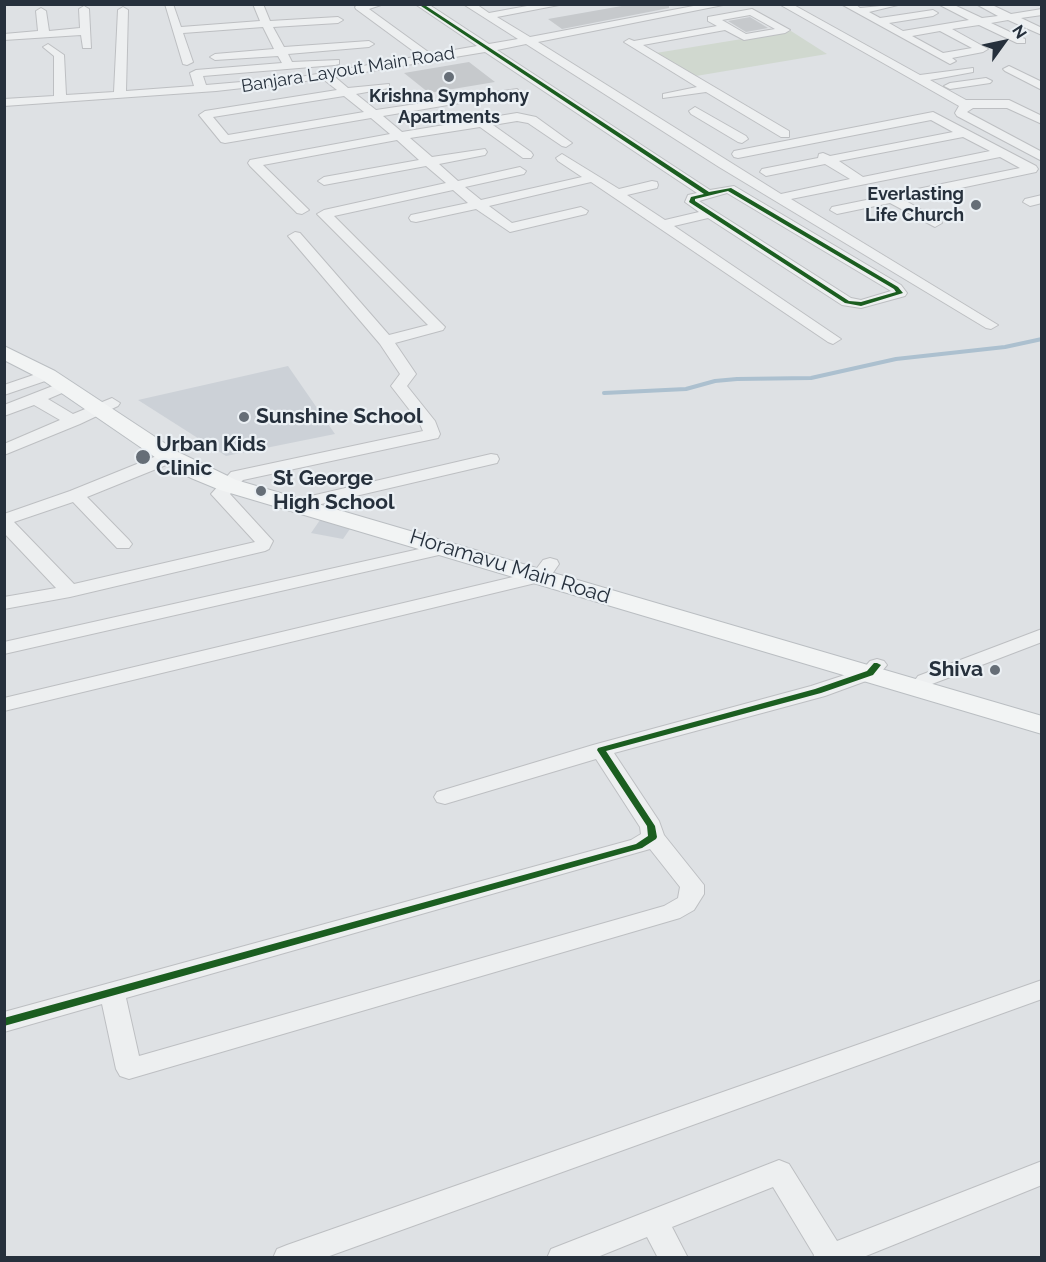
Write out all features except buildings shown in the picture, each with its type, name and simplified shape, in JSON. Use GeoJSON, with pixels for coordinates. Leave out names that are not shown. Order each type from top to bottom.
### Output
{"type":"FeatureCollection","features":[{"type":"Feature","properties":{"kind":"main road","name":"Horamavu Main Road"},"geometry":{"type":"LineString","coordinates":[[4,342],[56,366],[170,457],[199,473],[317,500],[873,669],[1041,725]]}},
{"type":"Feature","properties":{"kind":"main road","name":"Horamavu Main Road"},"geometry":{"type":"LineString","coordinates":[[4,352],[233,480],[446,548],[545,570]]}},
{"type":"Feature","properties":{"kind":"main road","name":"Horamavu Main Road"},"geometry":{"type":"LineString","coordinates":[[873,669],[925,680],[1041,715]]}},
{"type":"Feature","properties":{"kind":"street"},"geometry":{"type":"LineString","coordinates":[[258,4],[267,24],[279,38],[281,51],[289,66]]}},
{"type":"Feature","properties":{"kind":"street"},"geometry":{"type":"LineString","coordinates":[[379,4],[360,8],[429,58]]}},
{"type":"Feature","properties":{"kind":"street"},"geometry":{"type":"LineString","coordinates":[[420,4],[708,194],[729,189],[900,290],[900,293],[861,304],[847,302],[692,202],[693,198],[708,194]]}},
{"type":"Feature","properties":{"kind":"street"},"geometry":{"type":"LineString","coordinates":[[468,4],[779,198],[991,325]]}},
{"type":"Feature","properties":{"kind":"street"},"geometry":{"type":"LineString","coordinates":[[487,15],[524,7],[559,4]]}},
{"type":"Feature","properties":{"kind":"street","name":"Banjara Layout Main Road"},"geometry":{"type":"LineString","coordinates":[[4,103],[258,85],[326,76],[723,4]]}},
{"type":"Feature","properties":{"kind":"street"},"geometry":{"type":"LineString","coordinates":[[784,4],[917,79],[969,105]]}},
{"type":"Feature","properties":{"kind":"street"},"geometry":{"type":"LineString","coordinates":[[846,4],[946,58],[983,49]]}},
{"type":"Feature","properties":{"kind":"street"},"geometry":{"type":"LineString","coordinates":[[858,11],[897,4]]}},
{"type":"Feature","properties":{"kind":"street"},"geometry":{"type":"LineString","coordinates":[[943,4],[1022,41]]}},
{"type":"Feature","properties":{"kind":"street"},"geometry":{"type":"LineString","coordinates":[[981,4],[1041,32]]}},
{"type":"Feature","properties":{"kind":"street"},"geometry":{"type":"LineString","coordinates":[[170,6],[187,62]]}},
{"type":"Feature","properties":{"kind":"street"},"geometry":{"type":"LineString","coordinates":[[84,9],[87,46]]}},
{"type":"Feature","properties":{"kind":"street"},"geometry":{"type":"LineString","coordinates":[[120,94],[123,10]]}},
{"type":"Feature","properties":{"kind":"street"},"geometry":{"type":"LineString","coordinates":[[41,11],[44,34]]}},
{"type":"Feature","properties":{"kind":"street"},"geometry":{"type":"LineString","coordinates":[[633,44],[727,27],[744,37],[785,30],[752,12],[712,19],[727,27]]}},
{"type":"Feature","properties":{"kind":"street"},"geometry":{"type":"LineString","coordinates":[[901,34],[1041,12]]}},
{"type":"Feature","properties":{"kind":"street"},"geometry":{"type":"LineString","coordinates":[[878,22],[933,13]]}},
{"type":"Feature","properties":{"kind":"street"},"geometry":{"type":"LineString","coordinates":[[177,30],[338,20]]}},
{"type":"Feature","properties":{"kind":"street"},"geometry":{"type":"LineString","coordinates":[[603,27],[785,134]]}},
{"type":"Feature","properties":{"kind":"street"},"geometry":{"type":"LineString","coordinates":[[942,28],[996,56]]}},
{"type":"Feature","properties":{"kind":"street"},"geometry":{"type":"LineString","coordinates":[[4,37],[86,31]]}},
{"type":"Feature","properties":{"kind":"street"},"geometry":{"type":"LineString","coordinates":[[215,57],[369,44]]}},
{"type":"Feature","properties":{"kind":"street"},"geometry":{"type":"LineString","coordinates":[[48,47],[59,55],[60,100]]}},
{"type":"Feature","properties":{"kind":"street"},"geometry":{"type":"LineString","coordinates":[[201,89],[196,73],[368,60],[381,67]]}},
{"type":"Feature","properties":{"kind":"street"},"geometry":{"type":"LineString","coordinates":[[1009,69],[1041,87]]}},
{"type":"Feature","properties":{"kind":"street"},"geometry":{"type":"LineString","coordinates":[[917,79],[969,70]]}},
{"type":"Feature","properties":{"kind":"street"},"geometry":{"type":"LineString","coordinates":[[326,76],[400,136],[478,205],[510,228],[581,211]]}},
{"type":"Feature","properties":{"kind":"street"},"geometry":{"type":"LineString","coordinates":[[936,89],[986,81]]}},
{"type":"Feature","properties":{"kind":"street"},"geometry":{"type":"LineString","coordinates":[[971,83],[1041,121]]}},
{"type":"Feature","properties":{"kind":"street"},"geometry":{"type":"LineString","coordinates":[[385,86],[205,115],[225,139],[513,91]]}},
{"type":"Feature","properties":{"kind":"street"},"geometry":{"type":"LineString","coordinates":[[667,96],[709,88]]}},
{"type":"Feature","properties":{"kind":"street"},"geometry":{"type":"LineString","coordinates":[[1009,104],[993,102],[969,105],[962,109],[961,113],[1041,158]]}},
{"type":"Feature","properties":{"kind":"street"},"geometry":{"type":"LineString","coordinates":[[733,103],[694,111],[742,140]]}},
{"type":"Feature","properties":{"kind":"street"},"geometry":{"type":"LineString","coordinates":[[738,154],[933,116],[1032,170],[837,210]]}},
{"type":"Feature","properties":{"kind":"street"},"geometry":{"type":"LineString","coordinates":[[302,210],[250,159],[527,118],[566,144]]}},
{"type":"Feature","properties":{"kind":"street"},"geometry":{"type":"LineString","coordinates":[[483,123],[527,155]]}},
{"type":"Feature","properties":{"kind":"street"},"geometry":{"type":"LineString","coordinates":[[766,172],[964,133]]}},
{"type":"Feature","properties":{"kind":"street"},"geometry":{"type":"LineString","coordinates":[[797,142],[935,223]]}},
{"type":"Feature","properties":{"kind":"street"},"geometry":{"type":"LineString","coordinates":[[324,181],[481,152]]}},
{"type":"Feature","properties":{"kind":"street"},"geometry":{"type":"LineString","coordinates":[[779,198],[1001,153]]}},
{"type":"Feature","properties":{"kind":"street"},"geometry":{"type":"LineString","coordinates":[[562,158],[783,303],[833,339]]}},
{"type":"Feature","properties":{"kind":"street"},"geometry":{"type":"LineString","coordinates":[[386,341],[438,327],[324,214],[520,171]]}},
{"type":"Feature","properties":{"kind":"street"},"geometry":{"type":"LineString","coordinates":[[416,218],[593,178]]}},
{"type":"Feature","properties":{"kind":"street"},"geometry":{"type":"LineString","coordinates":[[616,194],[652,185]]}},
{"type":"Feature","properties":{"kind":"street"},"geometry":{"type":"LineString","coordinates":[[662,225],[703,215]]}},
{"type":"Feature","properties":{"kind":"street"},"geometry":{"type":"LineString","coordinates":[[4,603],[70,591],[263,545],[264,541],[220,494],[233,480],[432,434],[428,421],[399,386],[408,374],[386,341],[295,236]]}},
{"type":"Feature","properties":{"kind":"street"},"geometry":{"type":"LineString","coordinates":[[4,390],[56,381]]}},
{"type":"Feature","properties":{"kind":"street"},"geometry":{"type":"LineString","coordinates":[[4,411],[36,399],[56,381]]}},
{"type":"Feature","properties":{"kind":"street"},"geometry":{"type":"LineString","coordinates":[[36,399],[74,421]]}},
{"type":"Feature","properties":{"kind":"street"},"geometry":{"type":"LineString","coordinates":[[4,450],[105,407]]}},
{"type":"Feature","properties":{"kind":"street"},"geometry":{"type":"LineString","coordinates":[[70,591],[4,521],[170,457]]}},
{"type":"Feature","properties":{"kind":"street"},"geometry":{"type":"LineString","coordinates":[[317,500],[491,459]]}},
{"type":"Feature","properties":{"kind":"street"},"geometry":{"type":"LineString","coordinates":[[76,495],[123,544]]}},
{"type":"Feature","properties":{"kind":"street"},"geometry":{"type":"LineString","coordinates":[[4,648],[446,548]]}},
{"type":"Feature","properties":{"kind":"street"},"geometry":{"type":"LineString","coordinates":[[4,705],[545,570]]}},
{"type":"Feature","properties":{"kind":"street"},"geometry":{"type":"LineString","coordinates":[[925,680],[1041,635]]}},
{"type":"Feature","properties":{"kind":"street"},"geometry":{"type":"LineString","coordinates":[[445,797],[601,750],[807,694],[873,669]]}},
{"type":"Feature","properties":{"kind":"street"},"geometry":{"type":"LineString","coordinates":[[112,993],[129,1069],[672,912],[686,904],[692,894],[692,885],[653,837],[651,826],[601,750]]}},
{"type":"Feature","properties":{"kind":"street"},"geometry":{"type":"LineString","coordinates":[[4,1022],[639,846],[653,837]]}},
{"type":"Feature","properties":{"kind":"street"},"geometry":{"type":"LineString","coordinates":[[287,1257],[1041,989]]}},
{"type":"Feature","properties":{"kind":"street"},"geometry":{"type":"LineString","coordinates":[[561,1257],[779,1172],[829,1257],[1041,1173]]}},
{"type":"Feature","properties":{"kind":"street"},"geometry":{"type":"LineString","coordinates":[[653,1221],[674,1257]]}},
{"type":"Feature","properties":{"kind":"shaded area"},"geometry":{"type":"Polygon","coordinates":[[[791,31],[827,54],[696,76],[656,53],[791,31]]]}},
{"type":"Feature","properties":{"kind":"shaded area","name":"Sunshine School"},"geometry":{"type":"Polygon","coordinates":[[[288,366],[335,434],[226,456],[138,400],[288,366]]]}},
{"type":"Feature","properties":{"kind":"shaded area"},"geometry":{"type":"Polygon","coordinates":[[[320,520],[352,526],[343,539],[311,533],[320,520]]]}},
{"type":"Feature","properties":{"kind":"waterway"},"geometry":{"type":"LineString","coordinates":[[604,393],[686,389],[715,381],[737,379],[811,378],[896,359],[1005,347],[1042,339]]}},
{"type":"Feature","properties":{"kind":"cycle path"},"geometry":{"type":"LineString","coordinates":[[420,4],[708,194],[729,189],[896,288],[900,293],[861,304],[847,302],[692,202],[693,198],[708,194]]}},
{"type":"Feature","properties":{"kind":"cycle path"},"geometry":{"type":"LineString","coordinates":[[4,1022],[639,846],[653,837],[651,826],[601,750],[818,691],[870,673],[877,665]]}},
{"type":"Feature","properties":{"kind":"place","name":"Krishna Symphony Apartments"},"geometry":{"type":"Point","coordinates":[449,77]}},
{"type":"Feature","properties":{"kind":"place","name":"Everlasting Life Church"},"geometry":{"type":"Point","coordinates":[976,205]}},
{"type":"Feature","properties":{"kind":"place","name":"Sunshine School"},"geometry":{"type":"Point","coordinates":[244,417]}},
{"type":"Feature","properties":{"kind":"place","name":"Urban Kids Clinic"},"geometry":{"type":"Point","coordinates":[143,457]}},
{"type":"Feature","properties":{"kind":"place","name":"St George High School"},"geometry":{"type":"Point","coordinates":[261,491]}},
{"type":"Feature","properties":{"kind":"place","name":"Shiva"},"geometry":{"type":"Point","coordinates":[995,670]}}]}
